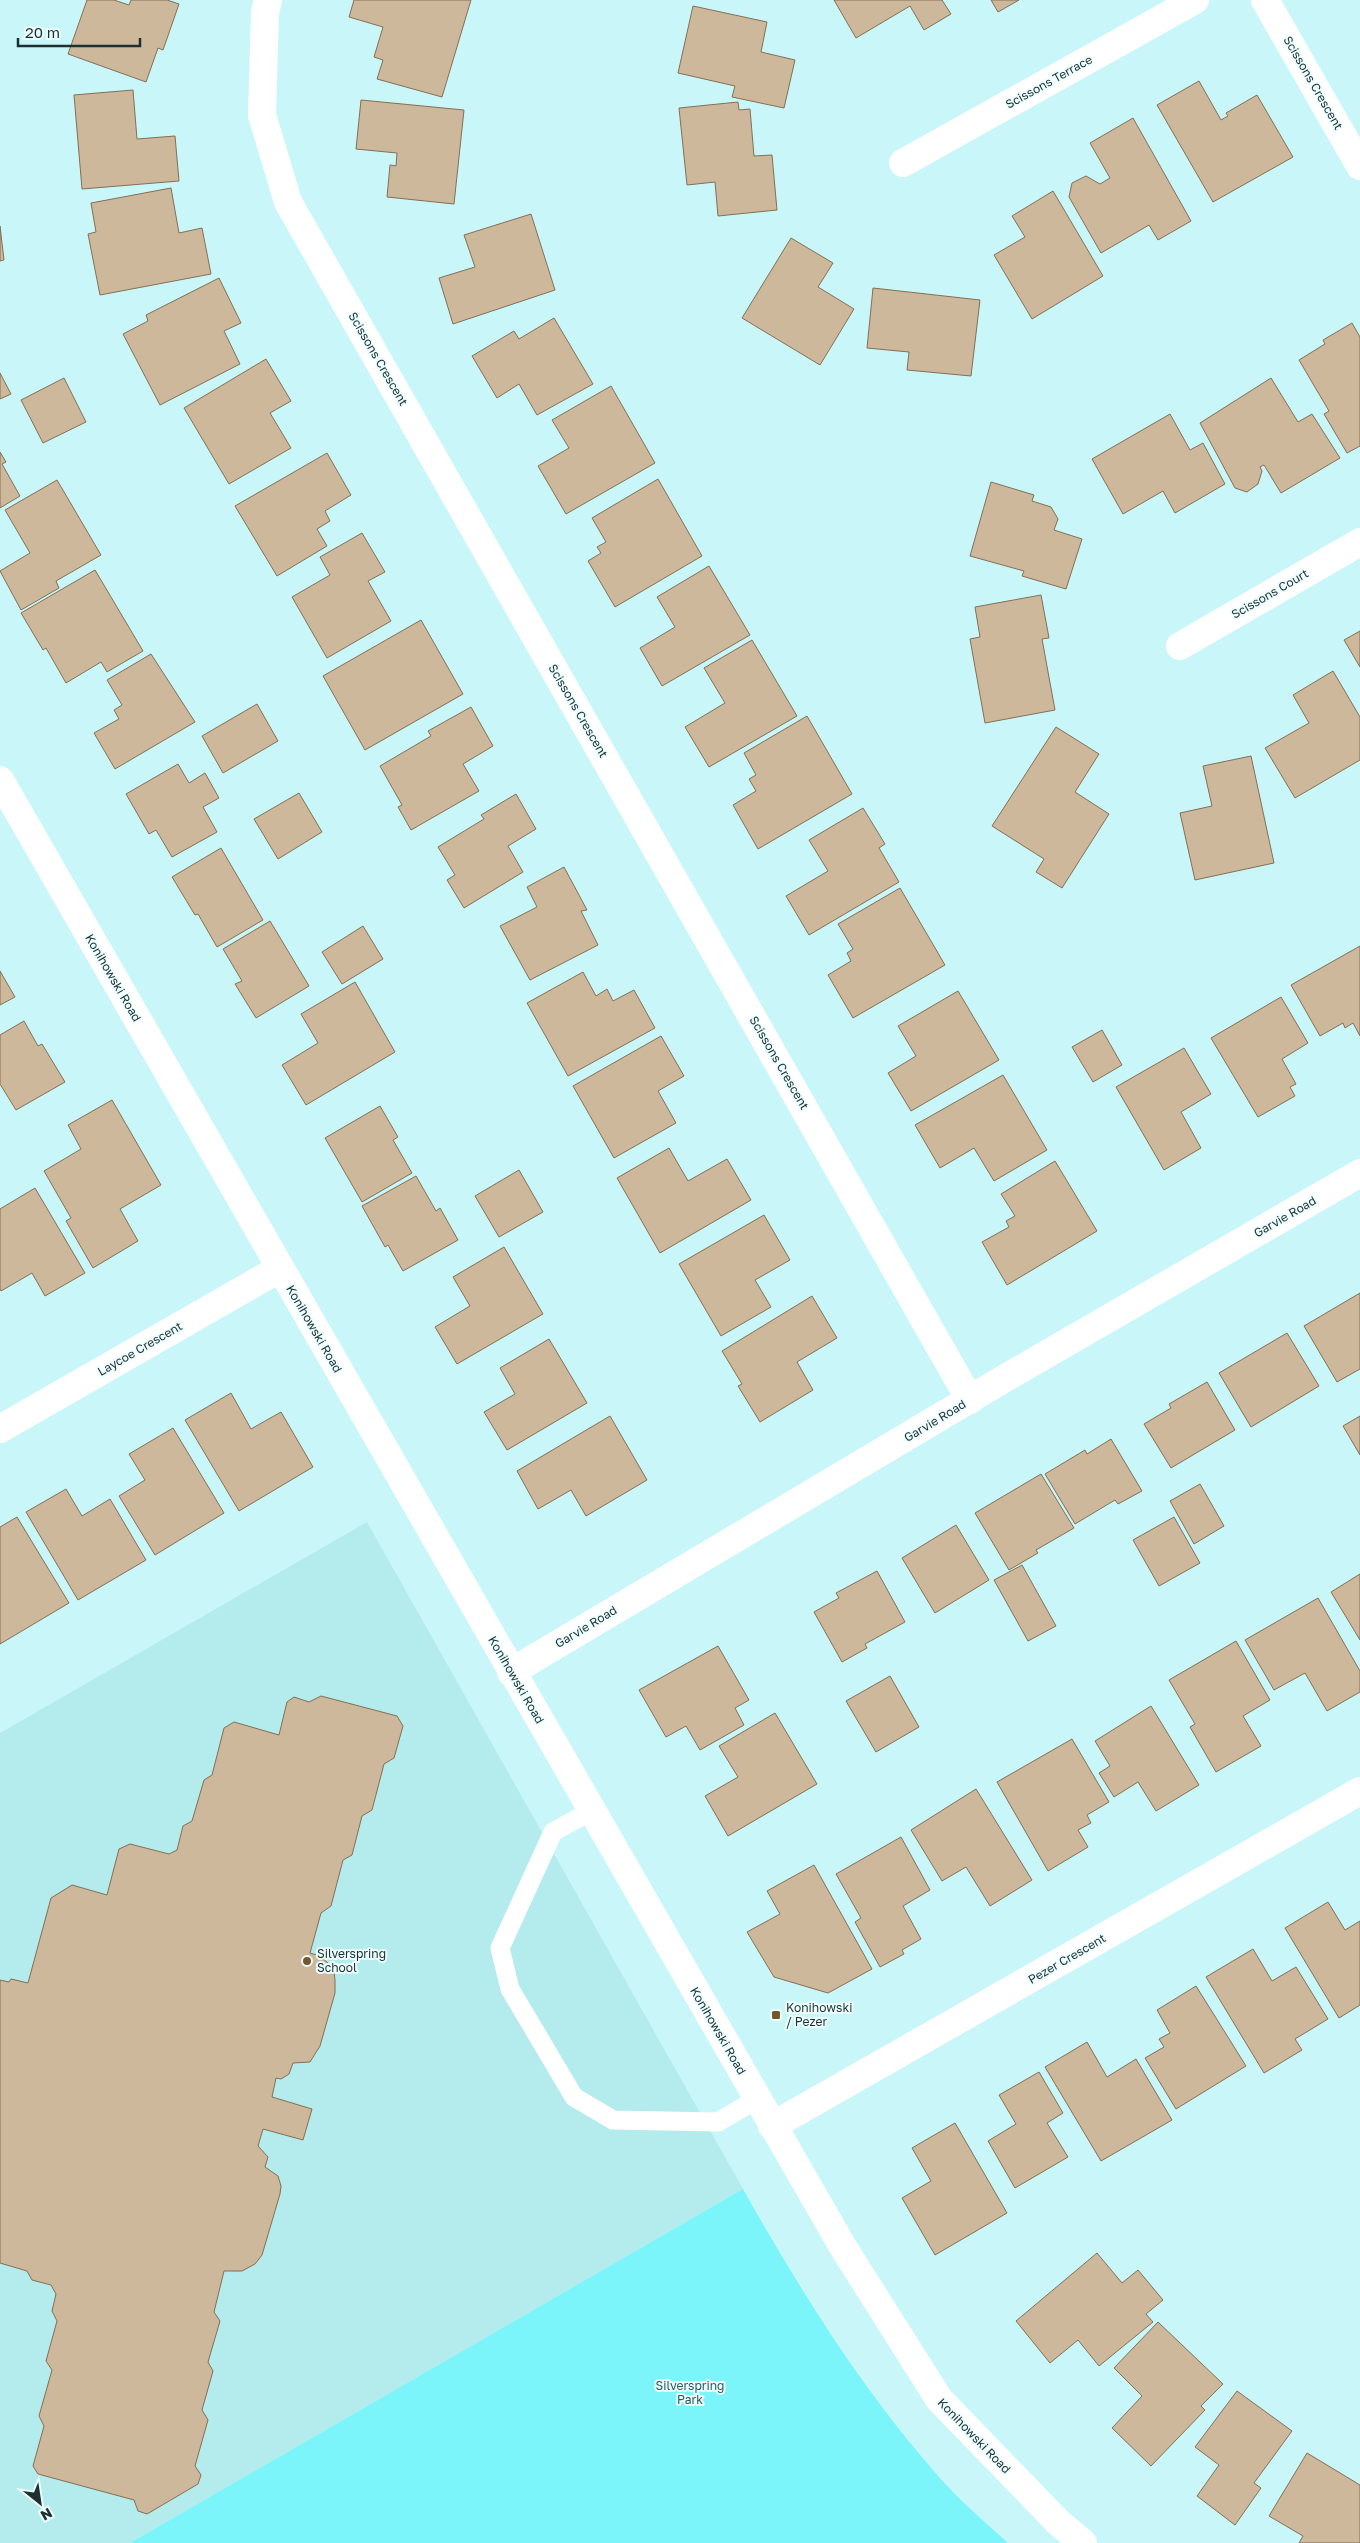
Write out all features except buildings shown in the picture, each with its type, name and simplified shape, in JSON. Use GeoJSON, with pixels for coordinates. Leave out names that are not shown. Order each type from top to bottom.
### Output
{"type":"FeatureCollection","features":[{"type":"Feature","properties":{"kind":"street","name":"Scissons Crescent"},"geometry":{"type":"LineString","coordinates":[[268,0],[265,13],[262,114],[288,202],[970,1400]]}},
{"type":"Feature","properties":{"kind":"street","name":"Scissons Terrace"},"geometry":{"type":"LineString","coordinates":[[904,163],[1196,0]]}},
{"type":"Feature","properties":{"kind":"street","name":"Scissons Crescent"},"geometry":{"type":"LineString","coordinates":[[1265,0],[1360,166]]}},
{"type":"Feature","properties":{"kind":"street","name":"Scissons Court"},"geometry":{"type":"LineString","coordinates":[[1180,646],[1360,542]]}},
{"type":"Feature","properties":{"kind":"street","name":"Konihowski Road"},"geometry":{"type":"LineString","coordinates":[[0,780],[279,1269],[843,2247],[939,2400],[1059,2523],[1083,2543]]}},
{"type":"Feature","properties":{"kind":"street","name":"Garvie Road"},"geometry":{"type":"LineString","coordinates":[[512,1672],[970,1400],[1360,1174]]}},
{"type":"Feature","properties":{"kind":"street","name":"Laycoe Crescent"},"geometry":{"type":"LineString","coordinates":[[0,1429],[279,1269]]}},
{"type":"Feature","properties":{"kind":"street","name":"Pezer Crescent"},"geometry":{"type":"LineString","coordinates":[[772,2126],[1360,1791]]}},
{"type":"Feature","properties":{"kind":"lane"},"geometry":{"type":"LineString","coordinates":[[591,1811],[553,1832],[504,1939],[500,1948],[510,1989],[574,2097],[613,2120],[718,2122],[757,2099]]}},
{"type":"Feature","properties":{"kind":"shaded area","name":"Silverspring School"},"geometry":{"type":"Polygon","coordinates":[[[367,1522],[743,2189],[130,2543],[0,2543],[0,1733],[367,1522]]]}},
{"type":"Feature","properties":{"kind":"green space","name":"Silverspring Park"},"geometry":{"type":"Polygon","coordinates":[[[743,2189],[810,2302],[884,2410],[947,2486],[1008,2543],[130,2543],[743,2189]]]}},
{"type":"Feature","properties":{"kind":"place","name":"Silverspring School"},"geometry":{"type":"Point","coordinates":[307,1961]}},
{"type":"Feature","properties":{"kind":"place","name":"Konihowski / Pezer"},"geometry":{"type":"Point","coordinates":[776,2015]}}]}
